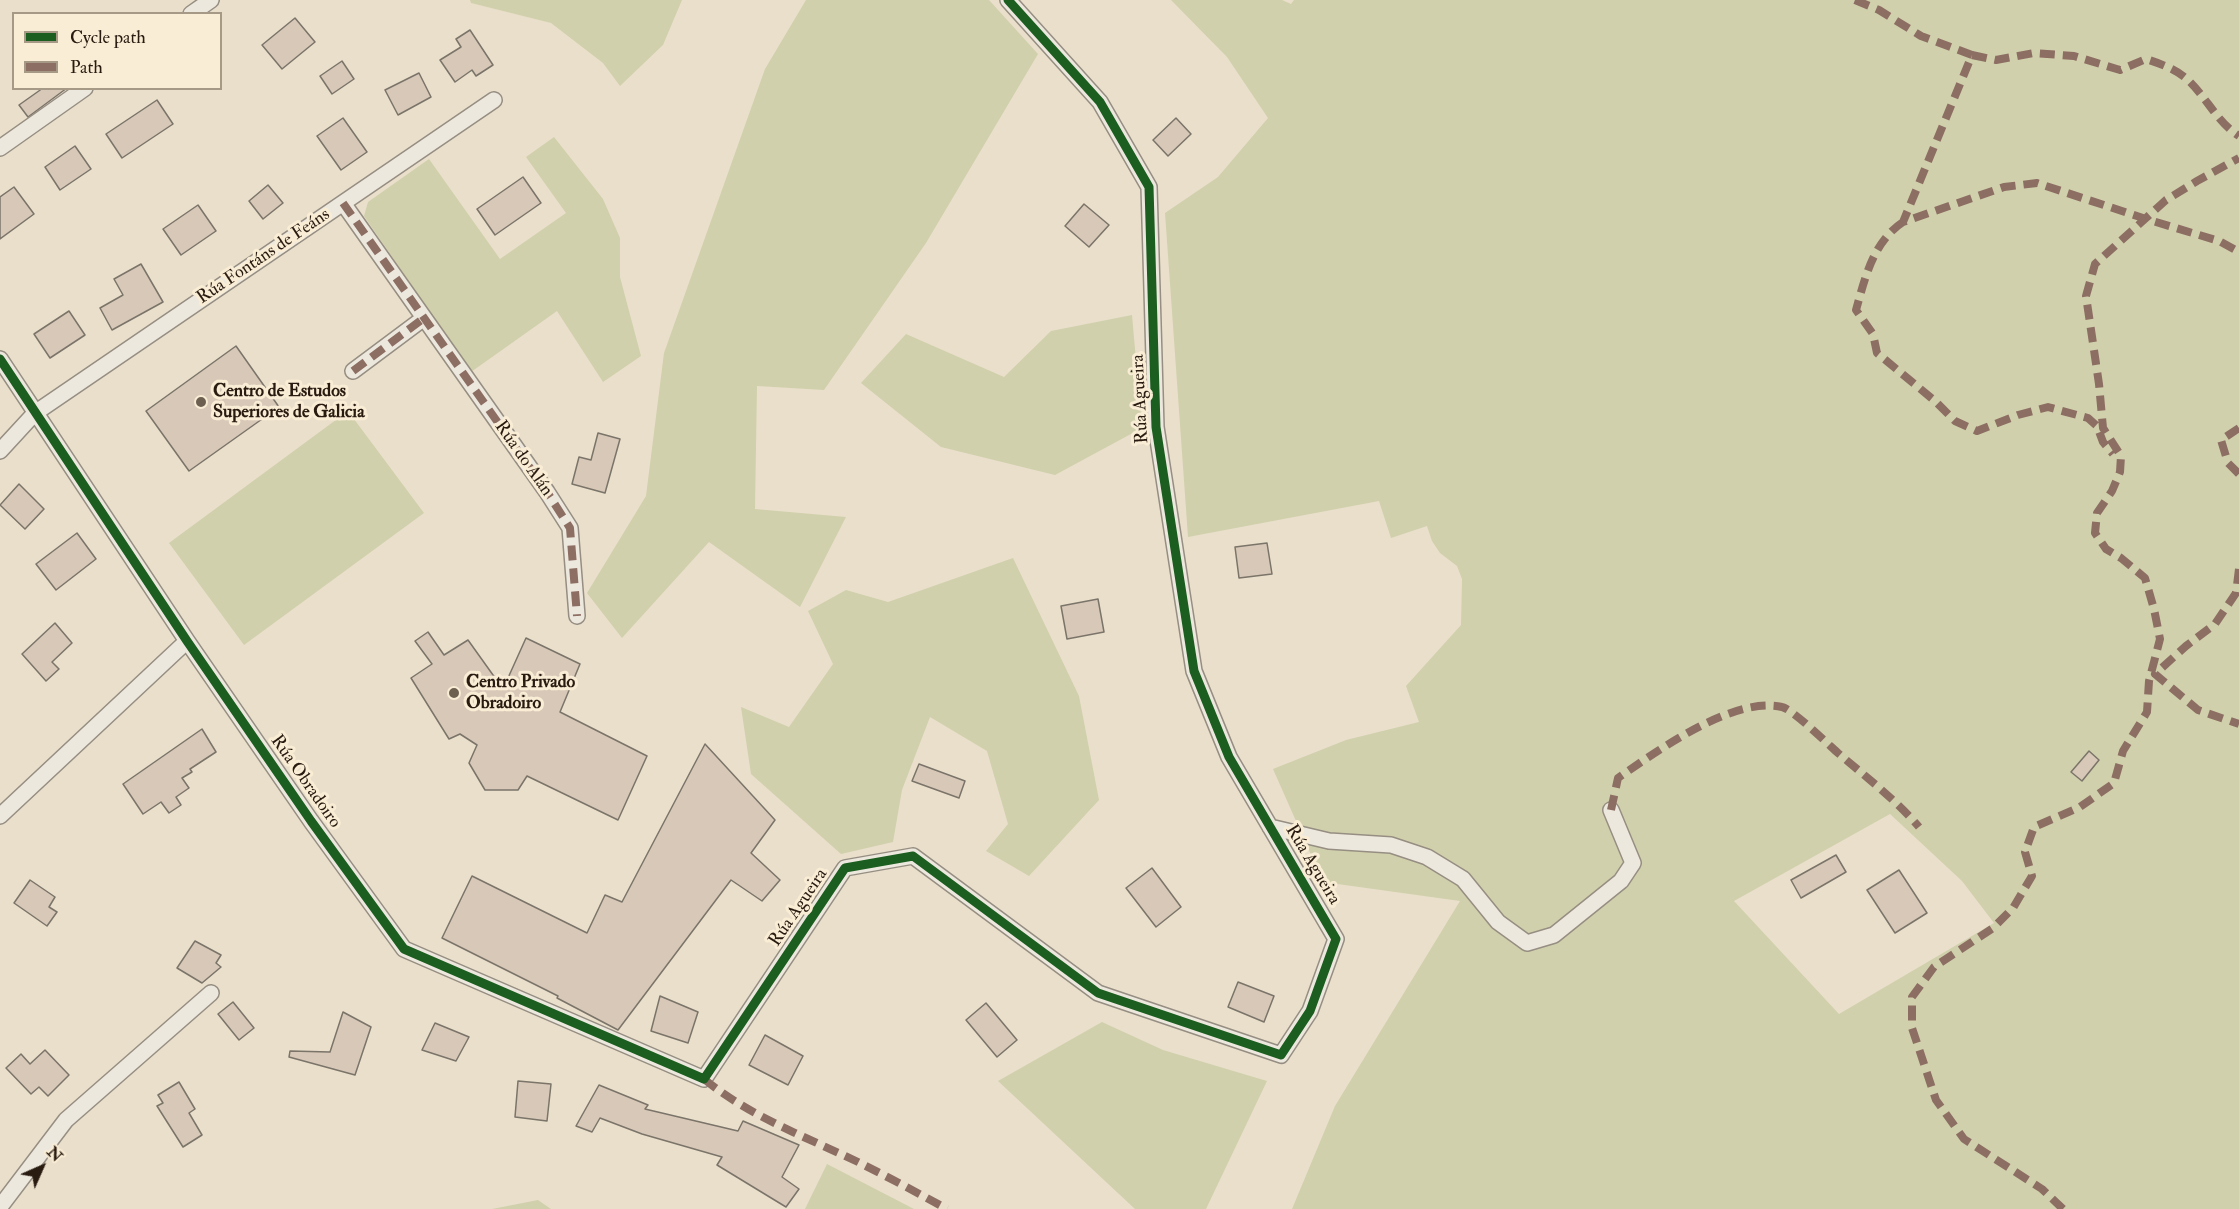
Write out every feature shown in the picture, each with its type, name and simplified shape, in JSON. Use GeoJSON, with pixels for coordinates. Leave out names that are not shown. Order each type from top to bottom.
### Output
{"type":"FeatureCollection","features":[{"type":"Feature","properties":{"kind":"street"},"geometry":{"type":"LineString","coordinates":[[194,12],[210,0]]}},
{"type":"Feature","properties":{"kind":"street","name":"Rúa Agueira"},"geometry":{"type":"LineString","coordinates":[[704,1079],[845,868],[913,856],[1098,993],[1281,1055],[1310,1011],[1336,939],[1229,757],[1194,671],[1156,428],[1149,187],[1100,102],[1008,0]]}},
{"type":"Feature","properties":{"kind":"street"},"geometry":{"type":"LineString","coordinates":[[0,148],[82,90]]}},
{"type":"Feature","properties":{"kind":"street","name":"Rúa Fontáns de Feáns"},"geometry":{"type":"LineString","coordinates":[[0,452],[35,413],[494,100]]}},
{"type":"Feature","properties":{"kind":"street","name":"Rúa do Alán"},"geometry":{"type":"LineString","coordinates":[[343,202],[570,528],[577,616]]}},
{"type":"Feature","properties":{"kind":"street"},"geometry":{"type":"LineString","coordinates":[[353,371],[424,318]]}},
{"type":"Feature","properties":{"kind":"street","name":"Rúa Obradoiro"},"geometry":{"type":"LineString","coordinates":[[0,358],[187,640],[318,830],[404,949],[704,1079]]}},
{"type":"Feature","properties":{"kind":"street"},"geometry":{"type":"LineString","coordinates":[[0,816],[187,640]]}},
{"type":"Feature","properties":{"kind":"street"},"geometry":{"type":"LineString","coordinates":[[1270,827],[1329,841],[1391,845],[1427,857],[1463,879],[1498,922],[1527,943],[1554,935],[1621,881],[1633,863],[1611,810]]}},
{"type":"Feature","properties":{"kind":"street"},"geometry":{"type":"LineString","coordinates":[[0,1207],[66,1120],[210,993]]}},
{"type":"Feature","properties":{"kind":"green space"},"geometry":{"type":"Polygon","coordinates":[[[470,0],[682,0],[663,45],[620,86],[603,63],[551,23],[471,3],[470,0]]]}},
{"type":"Feature","properties":{"kind":"green space"},"geometry":{"type":"Polygon","coordinates":[[[806,0],[989,0],[1038,54],[926,243],[824,390],[757,386],[755,509],[846,517],[800,607],[709,542],[622,638],[587,593],[646,496],[664,353],[765,69],[806,0]]]}},
{"type":"Feature","properties":{"kind":"green space"},"geometry":{"type":"Polygon","coordinates":[[[1171,0],[1282,0],[1291,4],[1294,0],[2239,0],[2239,1209],[1292,1209],[1335,1106],[1460,901],[1323,882],[1273,769],[1346,740],[1419,722],[1406,686],[1461,625],[1462,579],[1457,566],[1440,553],[1432,541],[1427,526],[1391,538],[1379,501],[1188,537],[1165,213],[1218,177],[1268,118],[1227,57],[1171,0]],[[1890,814],[1734,901],[1839,1014],[1994,923],[1962,881],[1890,814]]]}},
{"type":"Feature","properties":{"kind":"green space"},"geometry":{"type":"Polygon","coordinates":[[[554,137],[603,199],[620,238],[620,277],[641,356],[603,382],[557,311],[471,372],[364,216],[368,202],[429,159],[500,259],[566,213],[526,157],[554,137]]]}},
{"type":"Feature","properties":{"kind":"green space"},"geometry":{"type":"Polygon","coordinates":[[[1132,315],[1142,428],[1055,475],[941,447],[861,383],[906,334],[1004,377],[1051,331],[1132,315]]]}},
{"type":"Feature","properties":{"kind":"green space"},"geometry":{"type":"Polygon","coordinates":[[[348,411],[424,513],[244,645],[169,543],[348,411]]]}},
{"type":"Feature","properties":{"kind":"green space"},"geometry":{"type":"Polygon","coordinates":[[[1013,558],[1079,696],[1099,800],[1029,876],[986,851],[1008,824],[987,751],[930,717],[902,790],[893,842],[841,854],[751,774],[741,707],[789,727],[833,664],[808,611],[846,590],[888,602],[1013,558]]]}},
{"type":"Feature","properties":{"kind":"green space"},"geometry":{"type":"Polygon","coordinates":[[[1102,1022],[1163,1050],[1267,1081],[1206,1209],[1135,1209],[998,1081],[1102,1022]]]}},
{"type":"Feature","properties":{"kind":"green space"},"geometry":{"type":"Polygon","coordinates":[[[827,1164],[914,1209],[805,1209],[827,1164]]]}},
{"type":"Feature","properties":{"kind":"green space"},"geometry":{"type":"Polygon","coordinates":[[[538,1200],[551,1209],[492,1209],[538,1200]]]}},
{"type":"Feature","properties":{"kind":"building"},"geometry":{"type":"Polygon","coordinates":[[[295,18],[315,42],[282,69],[262,45],[295,18]]]}},
{"type":"Feature","properties":{"kind":"building"},"geometry":{"type":"Polygon","coordinates":[[[470,30],[493,65],[476,76],[472,70],[455,82],[440,60],[461,47],[456,39],[470,30]]]}},
{"type":"Feature","properties":{"kind":"building"},"geometry":{"type":"Polygon","coordinates":[[[342,61],[354,79],[332,94],[320,76],[342,61]]]}},
{"type":"Feature","properties":{"kind":"building"},"geometry":{"type":"Polygon","coordinates":[[[419,73],[431,97],[398,115],[385,90],[419,73]]]}},
{"type":"Feature","properties":{"kind":"building"},"geometry":{"type":"Polygon","coordinates":[[[40,90],[64,90],[28,117],[19,105],[40,90]]]}},
{"type":"Feature","properties":{"kind":"building"},"geometry":{"type":"Polygon","coordinates":[[[157,100],[173,124],[122,158],[106,134],[157,100]]]}},
{"type":"Feature","properties":{"kind":"building"},"geometry":{"type":"Polygon","coordinates":[[[343,118],[367,152],[341,170],[317,136],[343,118]]]}},
{"type":"Feature","properties":{"kind":"building"},"geometry":{"type":"Polygon","coordinates":[[[1176,118],[1191,134],[1168,156],[1153,140],[1176,118]]]}},
{"type":"Feature","properties":{"kind":"building"},"geometry":{"type":"Polygon","coordinates":[[[75,146],[91,169],[60,190],[45,167],[75,146]]]}},
{"type":"Feature","properties":{"kind":"building"},"geometry":{"type":"Polygon","coordinates":[[[523,177],[541,203],[495,235],[477,209],[523,177]]]}},
{"type":"Feature","properties":{"kind":"building"},"geometry":{"type":"Polygon","coordinates":[[[268,185],[283,203],[263,219],[249,201],[268,185]]]}},
{"type":"Feature","properties":{"kind":"building"},"geometry":{"type":"Polygon","coordinates":[[[14,187],[34,214],[0,239],[0,197],[14,187]]]}},
{"type":"Feature","properties":{"kind":"building"},"geometry":{"type":"Polygon","coordinates":[[[1084,204],[1109,225],[1089,247],[1065,226],[1084,204]]]}},
{"type":"Feature","properties":{"kind":"building"},"geometry":{"type":"Polygon","coordinates":[[[198,205],[216,231],[181,255],[163,229],[198,205]]]}},
{"type":"Feature","properties":{"kind":"building"},"geometry":{"type":"Polygon","coordinates":[[[141,264],[163,302],[112,330],[100,308],[123,295],[114,279],[141,264]]]}},
{"type":"Feature","properties":{"kind":"building"},"geometry":{"type":"Polygon","coordinates":[[[69,311],[85,335],[50,358],[34,334],[69,311]]]}},
{"type":"Feature","properties":{"kind":"building"},"geometry":{"type":"Polygon","coordinates":[[[236,346],[279,407],[189,471],[146,411],[236,346]]]}},
{"type":"Feature","properties":{"kind":"building"},"geometry":{"type":"Polygon","coordinates":[[[598,433],[620,439],[605,493],[572,484],[579,457],[591,460],[598,433]]]}},
{"type":"Feature","properties":{"kind":"building"},"geometry":{"type":"Polygon","coordinates":[[[19,484],[44,509],[25,529],[0,505],[19,484]]]}},
{"type":"Feature","properties":{"kind":"building"},"geometry":{"type":"Polygon","coordinates":[[[77,533],[96,559],[56,590],[36,564],[77,533]]]}},
{"type":"Feature","properties":{"kind":"building"},"geometry":{"type":"Polygon","coordinates":[[[1267,543],[1272,574],[1239,578],[1235,547],[1267,543]]]}},
{"type":"Feature","properties":{"kind":"building"},"geometry":{"type":"Polygon","coordinates":[[[1098,599],[1104,632],[1067,639],[1061,606],[1098,599]]]}},
{"type":"Feature","properties":{"kind":"building"},"geometry":{"type":"Polygon","coordinates":[[[55,623],[72,643],[52,662],[59,669],[46,681],[22,654],[55,623]]]}},
{"type":"Feature","properties":{"kind":"building"},"geometry":{"type":"Polygon","coordinates":[[[428,632],[444,655],[468,640],[503,689],[526,638],[580,664],[560,712],[647,756],[618,820],[527,776],[518,790],[485,790],[469,763],[477,745],[460,734],[449,739],[411,678],[432,664],[415,641],[428,632]]]}},
{"type":"Feature","properties":{"kind":"building"},"geometry":{"type":"Polygon","coordinates":[[[202,729],[216,752],[190,769],[192,772],[182,778],[189,788],[176,797],[181,805],[169,813],[161,802],[143,814],[123,784],[202,729]]]}},
{"type":"Feature","properties":{"kind":"building"},"geometry":{"type":"Polygon","coordinates":[[[705,744],[775,820],[751,853],[780,880],[762,901],[731,880],[618,1030],[557,998],[558,996],[442,938],[472,876],[587,933],[605,895],[622,902],[705,744]]]}},
{"type":"Feature","properties":{"kind":"building"},"geometry":{"type":"Polygon","coordinates":[[[2089,751],[2099,760],[2082,781],[2071,772],[2089,751]]]}},
{"type":"Feature","properties":{"kind":"building"},"geometry":{"type":"Polygon","coordinates":[[[919,764],[965,781],[959,798],[912,781],[919,764]]]}},
{"type":"Feature","properties":{"kind":"building"},"geometry":{"type":"Polygon","coordinates":[[[1836,855],[1846,872],[1801,898],[1791,880],[1836,855]]]}},
{"type":"Feature","properties":{"kind":"building"},"geometry":{"type":"Polygon","coordinates":[[[1152,868],[1181,907],[1156,927],[1126,888],[1152,868]]]}},
{"type":"Feature","properties":{"kind":"building"},"geometry":{"type":"Polygon","coordinates":[[[1899,870],[1927,913],[1895,933],[1867,890],[1899,870]]]}},
{"type":"Feature","properties":{"kind":"building"},"geometry":{"type":"Polygon","coordinates":[[[30,880],[55,897],[49,907],[57,912],[47,926],[14,903],[30,880]]]}},
{"type":"Feature","properties":{"kind":"building"},"geometry":{"type":"Polygon","coordinates":[[[195,941],[221,955],[216,963],[221,967],[202,983],[177,968],[195,941]]]}},
{"type":"Feature","properties":{"kind":"building"},"geometry":{"type":"Polygon","coordinates":[[[1238,982],[1274,996],[1264,1022],[1228,1007],[1238,982]]]}},
{"type":"Feature","properties":{"kind":"building"},"geometry":{"type":"Polygon","coordinates":[[[660,996],[698,1012],[688,1043],[651,1031],[660,996]]]}},
{"type":"Feature","properties":{"kind":"building"},"geometry":{"type":"Polygon","coordinates":[[[233,1002],[254,1028],[239,1040],[218,1014],[233,1002]]]}},
{"type":"Feature","properties":{"kind":"building"},"geometry":{"type":"Polygon","coordinates":[[[986,1003],[1017,1040],[997,1057],[966,1020],[986,1003]]]}},
{"type":"Feature","properties":{"kind":"building"},"geometry":{"type":"Polygon","coordinates":[[[343,1012],[371,1027],[355,1075],[289,1057],[290,1051],[330,1052],[343,1012]]]}},
{"type":"Feature","properties":{"kind":"building"},"geometry":{"type":"Polygon","coordinates":[[[435,1023],[469,1037],[456,1061],[422,1050],[435,1023]]]}},
{"type":"Feature","properties":{"kind":"building"},"geometry":{"type":"Polygon","coordinates":[[[765,1035],[803,1056],[788,1085],[749,1065],[765,1035]]]}},
{"type":"Feature","properties":{"kind":"building"},"geometry":{"type":"Polygon","coordinates":[[[45,1050],[69,1075],[48,1096],[39,1087],[31,1094],[6,1068],[21,1054],[30,1064],[45,1050]]]}},
{"type":"Feature","properties":{"kind":"building"},"geometry":{"type":"Polygon","coordinates":[[[518,1081],[551,1084],[547,1121],[515,1117],[518,1081]]]}},
{"type":"Feature","properties":{"kind":"building"},"geometry":{"type":"Polygon","coordinates":[[[179,1082],[195,1109],[189,1113],[202,1135],[183,1147],[157,1106],[163,1103],[158,1095],[179,1082]]]}},
{"type":"Feature","properties":{"kind":"building"},"geometry":{"type":"Polygon","coordinates":[[[599,1085],[648,1105],[645,1109],[738,1131],[743,1121],[799,1145],[782,1177],[799,1189],[786,1207],[717,1165],[722,1157],[642,1134],[600,1118],[592,1132],[576,1126],[599,1085]]]}},
{"type":"Feature","properties":{"kind":"marked path"},"geometry":{"type":"LineString","coordinates":[[1855,0],[1879,10],[1921,36],[1972,55],[1903,222],[2004,187],[2037,183],[2219,241],[2239,252]]}},
{"type":"Feature","properties":{"kind":"marked path"},"geometry":{"type":"LineString","coordinates":[[1972,55],[1996,60],[2034,53],[2074,56],[2120,70],[2146,59],[2168,67],[2183,76],[2195,87],[2224,124],[2239,136]]}},
{"type":"Feature","properties":{"kind":"marked path"},"geometry":{"type":"LineString","coordinates":[[2063,1209],[2042,1189],[1964,1139],[1936,1100],[1912,1028],[1912,997],[1934,967],[1993,928],[2013,908],[2032,876],[2025,852],[2034,827],[2080,807],[2114,783],[2123,751],[2147,712],[2149,681],[2160,639],[2145,578],[2106,549],[2095,533],[2097,513],[2112,491],[2120,472],[2121,456],[2103,428],[2086,296],[2095,264],[2166,200],[2239,158]]}},
{"type":"Feature","properties":{"kind":"marked path"},"geometry":{"type":"LineString","coordinates":[[343,203],[570,528],[577,616]]}},
{"type":"Feature","properties":{"kind":"marked path"},"geometry":{"type":"LineString","coordinates":[[1903,222],[1893,230],[1877,250],[1867,273],[1856,310],[1873,334],[1877,353],[1935,401],[1955,421],[1977,431],[2018,415],[2048,407],[2088,418],[2097,426],[2103,442],[2113,454]]}},
{"type":"Feature","properties":{"kind":"marked path"},"geometry":{"type":"LineString","coordinates":[[353,371],[424,318]]}},
{"type":"Feature","properties":{"kind":"marked path"},"geometry":{"type":"LineString","coordinates":[[2239,428],[2221,440],[2228,463],[2239,474]]}},
{"type":"Feature","properties":{"kind":"marked path"},"geometry":{"type":"LineString","coordinates":[[2239,569],[2236,593],[2215,624],[2155,674],[2198,710],[2239,724]]}},
{"type":"Feature","properties":{"kind":"marked path"},"geometry":{"type":"LineString","coordinates":[[1611,810],[1618,778],[1674,741],[1696,728],[1741,710],[1762,706],[1782,707],[1810,727],[1919,827]]}},
{"type":"Feature","properties":{"kind":"marked path"},"geometry":{"type":"LineString","coordinates":[[704,1079],[759,1115],[858,1162],[947,1209]]}},
{"type":"Feature","properties":{"kind":"cycle path"},"geometry":{"type":"LineString","coordinates":[[0,359],[187,641],[311,821],[404,949],[704,1079],[845,868],[913,856],[1098,993],[1281,1055],[1310,1011],[1336,939],[1229,757],[1194,671],[1156,427],[1149,187],[1100,102],[1008,0]]}},
{"type":"Feature","properties":{"kind":"place","name":"Centro de Estudos Superiores de Galicia"},"geometry":{"type":"Point","coordinates":[201,402]}},
{"type":"Feature","properties":{"kind":"place","name":"Centro Privado Obradoiro"},"geometry":{"type":"Point","coordinates":[454,693]}}]}
